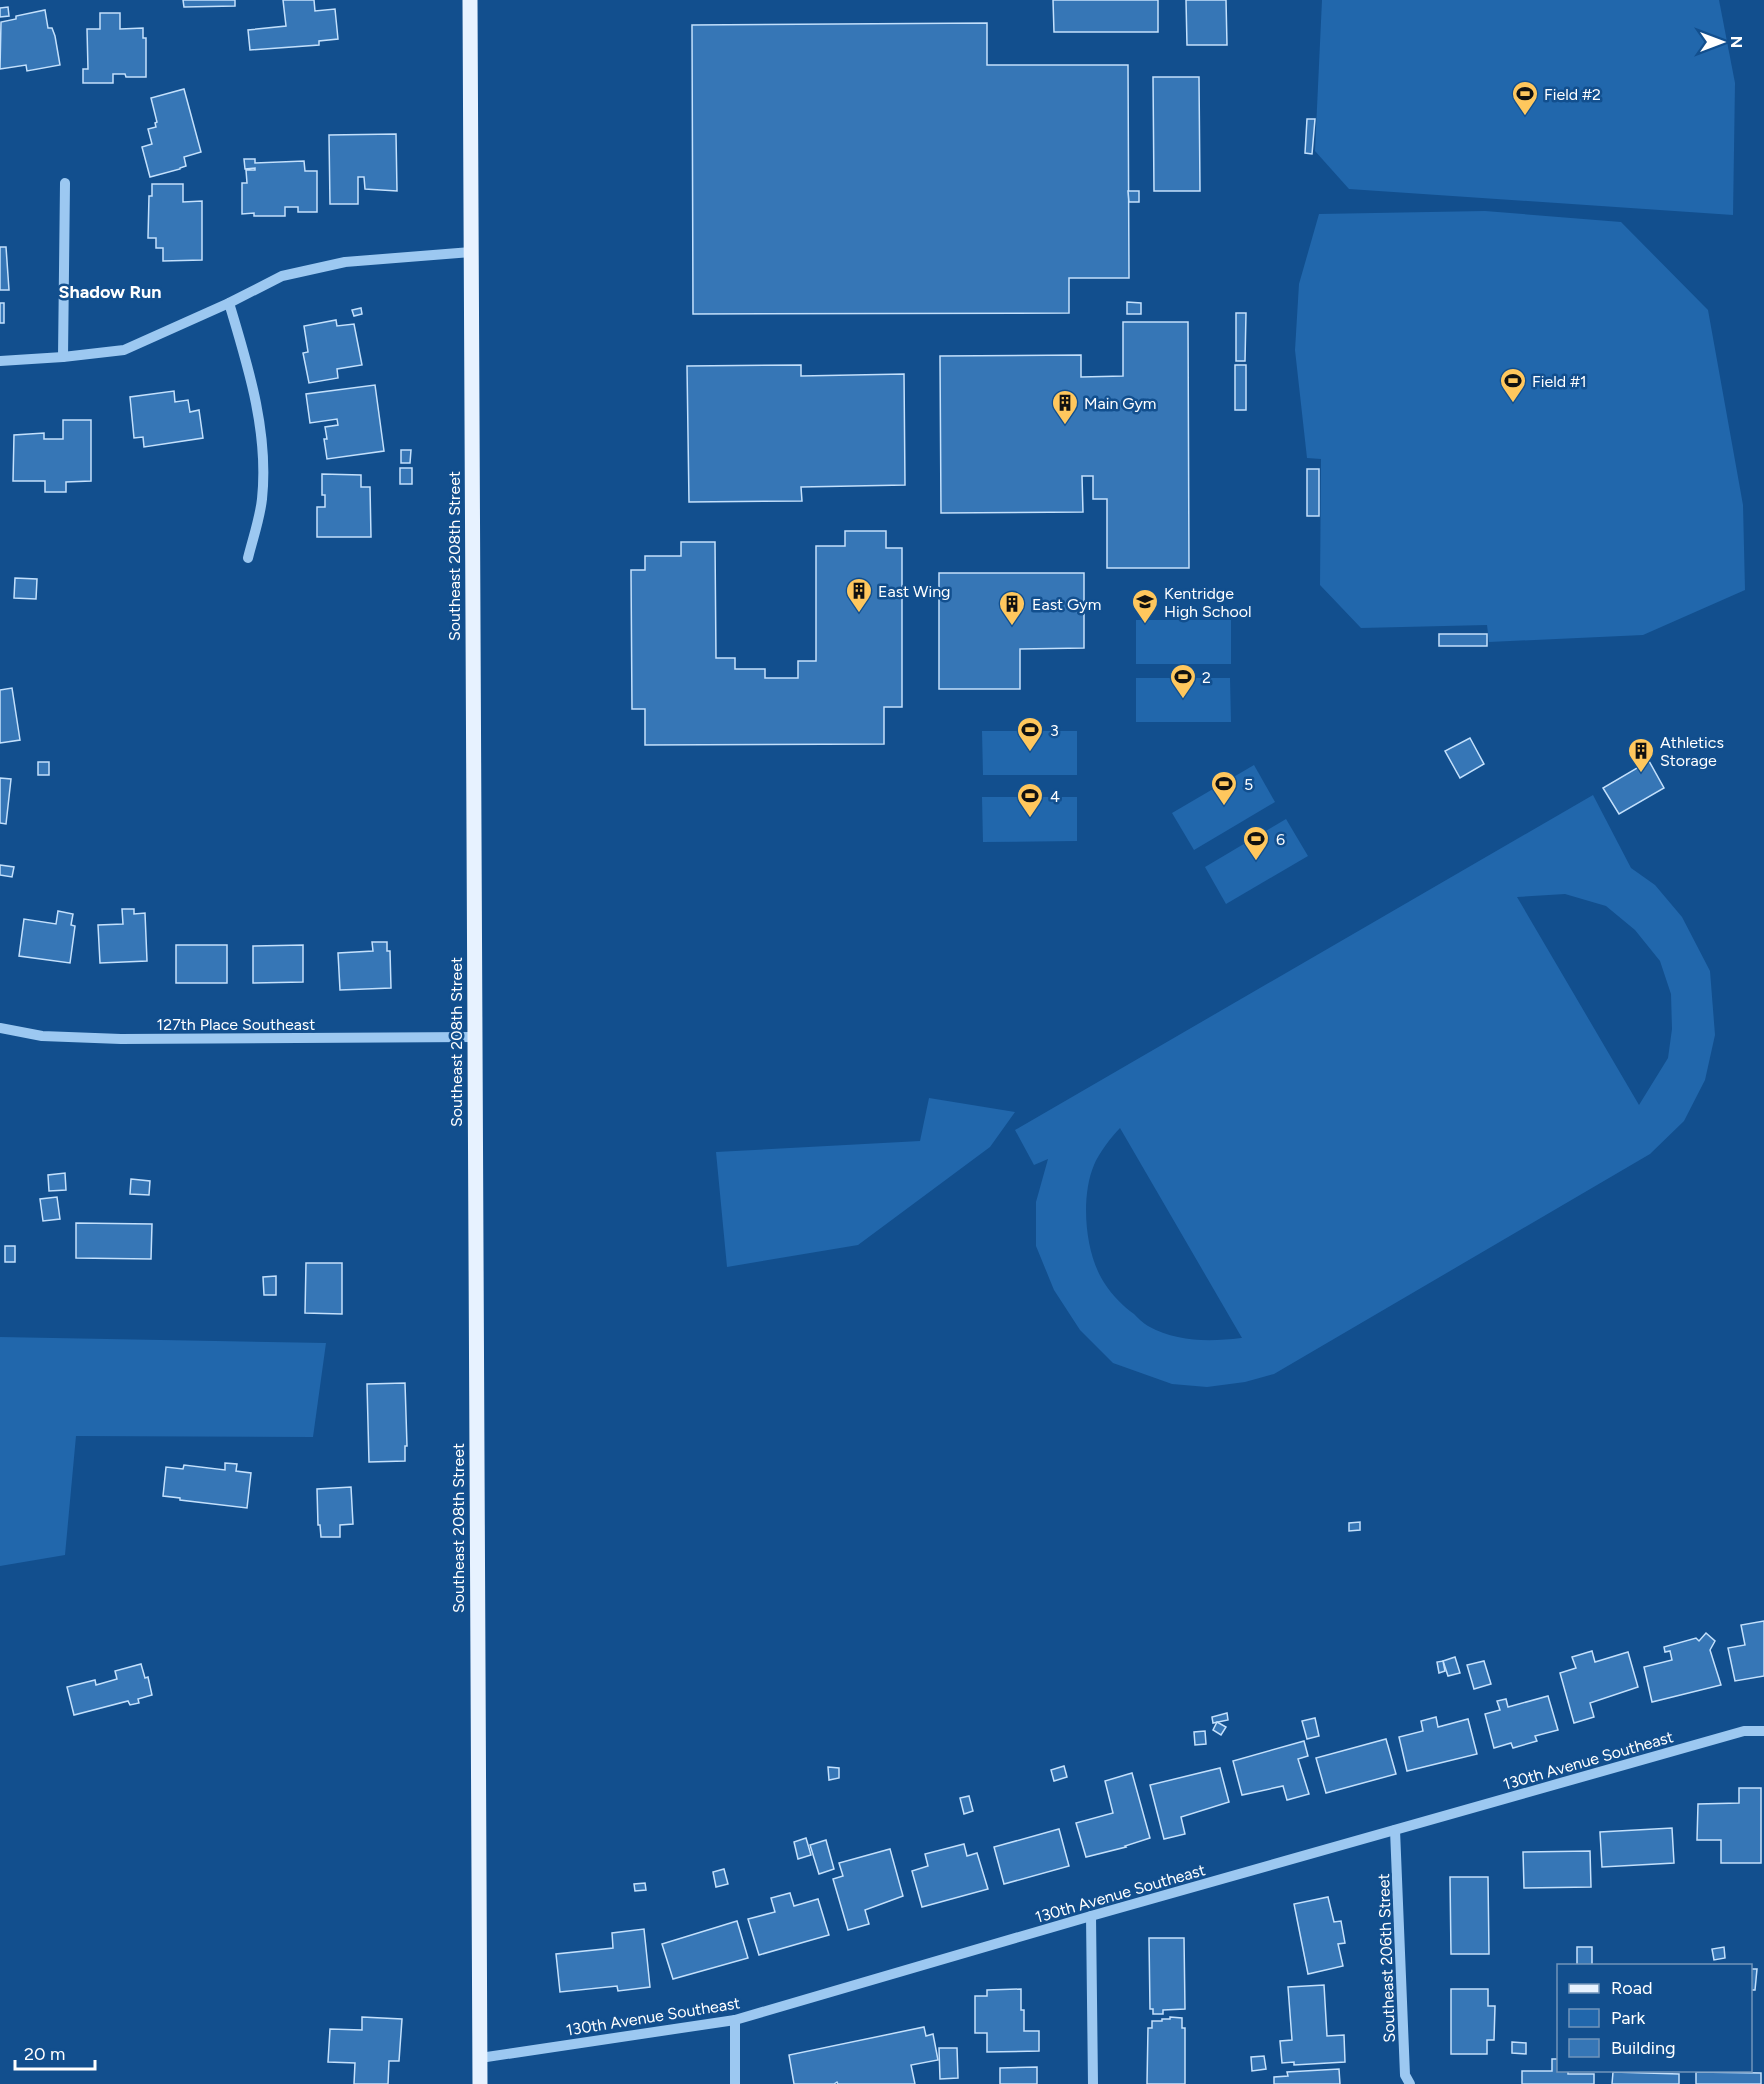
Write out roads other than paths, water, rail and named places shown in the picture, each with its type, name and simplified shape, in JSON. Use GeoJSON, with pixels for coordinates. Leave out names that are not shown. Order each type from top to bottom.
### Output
{"type":"FeatureCollection","features":[{"type":"Feature","properties":{"kind":"main road","name":"Southeast 208th Street"},"geometry":{"type":"LineString","coordinates":[[470,0],[473,1037],[480,2084]]}},
{"type":"Feature","properties":{"kind":"street"},"geometry":{"type":"LineString","coordinates":[[63,357],[65,183]]}},
{"type":"Feature","properties":{"kind":"street"},"geometry":{"type":"LineString","coordinates":[[0,361],[124,350],[229,303],[282,276],[345,262],[471,252]]}},
{"type":"Feature","properties":{"kind":"street"},"geometry":{"type":"LineString","coordinates":[[229,303],[250,370],[263,446],[262,500],[248,558]]}},
{"type":"Feature","properties":{"kind":"street","name":"127th Place Southeast"},"geometry":{"type":"LineString","coordinates":[[0,1028],[42,1036],[121,1039],[473,1037]]}},
{"type":"Feature","properties":{"kind":"street","name":"130th Avenue Southeast"},"geometry":{"type":"LineString","coordinates":[[480,2058],[735,2020],[1091,1916],[1744,1731],[1764,1731]]}},
{"type":"Feature","properties":{"kind":"street","name":"Southeast 206th Street"},"geometry":{"type":"LineString","coordinates":[[1395,1830],[1405,2075],[1410,2084]]}},
{"type":"Feature","properties":{"kind":"street"},"geometry":{"type":"LineString","coordinates":[[1091,1916],[1093,2084]]}},
{"type":"Feature","properties":{"kind":"street"},"geometry":{"type":"LineString","coordinates":[[735,2020],[735,2084]]}},
{"type":"Feature","properties":{"kind":"place","name":"Field #2"},"geometry":{"type":"Point","coordinates":[1525,117]}},
{"type":"Feature","properties":{"kind":"place","name":"Field #1"},"geometry":{"type":"Point","coordinates":[1513,404]}},
{"type":"Feature","properties":{"kind":"place","name":"Main Gym"},"geometry":{"type":"Point","coordinates":[1065,426]}},
{"type":"Feature","properties":{"kind":"place","name":"East Wing"},"geometry":{"type":"Point","coordinates":[859,614]}},
{"type":"Feature","properties":{"kind":"place","name":"Kentridge High School"},"geometry":{"type":"Point","coordinates":[1145,625]}},
{"type":"Feature","properties":{"kind":"place","name":"East Gym"},"geometry":{"type":"Point","coordinates":[1012,627]}},
{"type":"Feature","properties":{"kind":"place","name":"2"},"geometry":{"type":"Point","coordinates":[1183,700]}},
{"type":"Feature","properties":{"kind":"place","name":"3"},"geometry":{"type":"Point","coordinates":[1030,753]}},
{"type":"Feature","properties":{"kind":"place","name":"Athletics Storage"},"geometry":{"type":"Point","coordinates":[1641,774]}},
{"type":"Feature","properties":{"kind":"place","name":"5"},"geometry":{"type":"Point","coordinates":[1224,807]}},
{"type":"Feature","properties":{"kind":"place","name":"4"},"geometry":{"type":"Point","coordinates":[1030,819]}},
{"type":"Feature","properties":{"kind":"place","name":"6"},"geometry":{"type":"Point","coordinates":[1256,862]}},
{"type":"Feature","properties":{"kind":"district","name":"Shadow Run"},"geometry":{"type":"Point","coordinates":[110,292]}}]}
